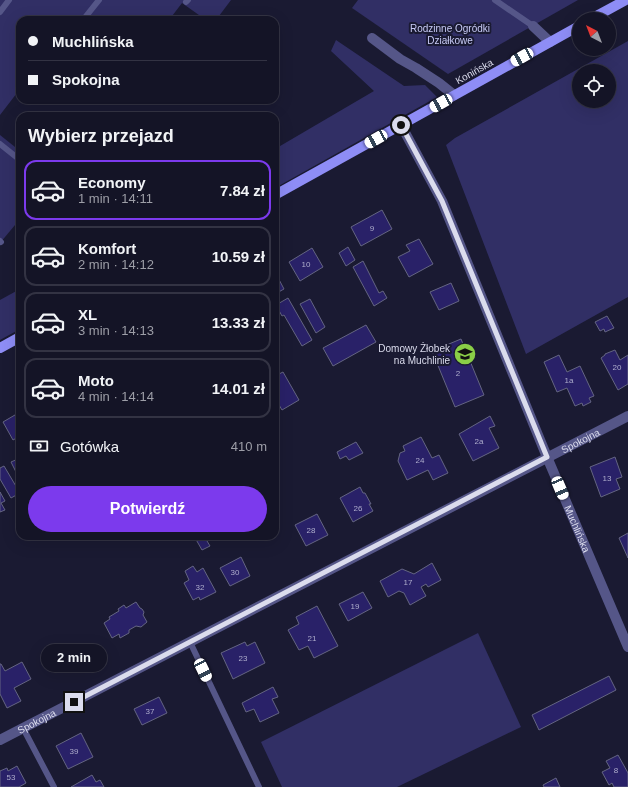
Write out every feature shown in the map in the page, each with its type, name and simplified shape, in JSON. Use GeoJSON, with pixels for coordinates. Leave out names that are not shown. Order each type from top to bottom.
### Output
{"type":"FeatureCollection","features":[{"type":"Feature","properties":{"kind":"main road"},"geometry":{"type":"LineString","coordinates":[[605,12],[626,0]]}},
{"type":"Feature","properties":{"kind":"main road","name":"Konińska"},"geometry":{"type":"LineString","coordinates":[[279,193],[572,30]]}},
{"type":"Feature","properties":{"kind":"main road"},"geometry":{"type":"LineString","coordinates":[[0,348],[16,339]]}},
{"type":"Feature","properties":{"kind":"street"},"geometry":{"type":"LineString","coordinates":[[533,26],[550,42]]}},
{"type":"Feature","properties":{"kind":"street"},"geometry":{"type":"LineString","coordinates":[[372,38],[400,60],[416,68],[454,95]]}},
{"type":"Feature","properties":{"kind":"street","name":"Muchlińska"},"geometry":{"type":"LineString","coordinates":[[401,125],[442,201],[547,457],[628,648]]}},
{"type":"Feature","properties":{"kind":"street","name":"Spokojna"},"geometry":{"type":"LineString","coordinates":[[0,740],[628,416]]}},
{"type":"Feature","properties":{"kind":"lane"},"geometry":{"type":"LineString","coordinates":[[0,12],[9,0]]}},
{"type":"Feature","properties":{"kind":"lane"},"geometry":{"type":"LineString","coordinates":[[86,16],[99,0]]}},
{"type":"Feature","properties":{"kind":"lane"},"geometry":{"type":"LineString","coordinates":[[495,0],[533,26]]}},
{"type":"Feature","properties":{"kind":"lane"},"geometry":{"type":"LineString","coordinates":[[0,144],[16,157]]}},
{"type":"Feature","properties":{"kind":"lane"},"geometry":{"type":"LineString","coordinates":[[190,642],[260,787]]}},
{"type":"Feature","properties":{"kind":"lane"},"geometry":{"type":"LineString","coordinates":[[23,728],[54,787]]}},
{"type":"Feature","properties":{"kind":"green space"},"geometry":{"type":"Polygon","coordinates":[[[0,0],[231,0],[219,16],[200,16],[182,3],[172,16],[16,16],[16,94],[0,115],[0,0]]]}},
{"type":"Feature","properties":{"kind":"green space","name":"Rodzinne Ogródki Działkowe"},"geometry":{"type":"Polygon","coordinates":[[[358,0],[578,0],[448,74],[352,8],[358,0]]]}},
{"type":"Feature","properties":{"kind":"green space"},"geometry":{"type":"Polygon","coordinates":[[[336,40],[404,86],[425,85],[437,97],[279,186],[279,147],[374,91],[331,51],[336,40]]]}},
{"type":"Feature","properties":{"kind":"green space"},"geometry":{"type":"Polygon","coordinates":[[[628,41],[628,297],[526,354],[446,145],[455,138],[572,72],[572,108],[616,108],[616,64],[587,64],[601,56],[616,56],[616,48],[628,41]]]}},
{"type":"Feature","properties":{"kind":"green space"},"geometry":{"type":"Polygon","coordinates":[[[0,135],[16,148],[16,224],[0,243],[0,135]]]}},
{"type":"Feature","properties":{"kind":"green space"},"geometry":{"type":"Polygon","coordinates":[[[16,291],[16,331],[0,340],[0,300],[16,291]]]}},
{"type":"Feature","properties":{"kind":"green space"},"geometry":{"type":"Polygon","coordinates":[[[478,633],[521,727],[397,787],[282,787],[261,742],[478,633]]]}},
{"type":"Feature","properties":{"kind":"building"},"geometry":{"type":"Polygon","coordinates":[[[382,210],[392,229],[361,246],[351,227],[382,210]]]}},
{"type":"Feature","properties":{"kind":"building"},"geometry":{"type":"Polygon","coordinates":[[[419,239],[433,264],[409,277],[398,257],[410,251],[406,245],[419,239]]]}},
{"type":"Feature","properties":{"kind":"building"},"geometry":{"type":"Polygon","coordinates":[[[348,247],[355,260],[346,266],[339,253],[348,247]]]}},
{"type":"Feature","properties":{"kind":"building"},"geometry":{"type":"Polygon","coordinates":[[[312,248],[323,267],[300,281],[289,262],[312,248]]]}},
{"type":"Feature","properties":{"kind":"building"},"geometry":{"type":"Polygon","coordinates":[[[363,261],[379,293],[383,291],[387,298],[374,306],[353,267],[363,261]]]}},
{"type":"Feature","properties":{"kind":"building"},"geometry":{"type":"Polygon","coordinates":[[[279,280],[284,289],[279,292],[279,280]]]}},
{"type":"Feature","properties":{"kind":"building"},"geometry":{"type":"Polygon","coordinates":[[[451,283],[459,301],[439,310],[430,292],[451,283]]]}},
{"type":"Feature","properties":{"kind":"building"},"geometry":{"type":"Polygon","coordinates":[[[288,298],[312,340],[302,346],[284,315],[282,316],[279,310],[279,303],[288,298]]]}},
{"type":"Feature","properties":{"kind":"building"},"geometry":{"type":"Polygon","coordinates":[[[310,299],[325,327],[316,333],[300,304],[310,299]]]}},
{"type":"Feature","properties":{"kind":"building"},"geometry":{"type":"Polygon","coordinates":[[[607,316],[614,328],[605,332],[604,329],[600,331],[595,322],[607,316]]]}},
{"type":"Feature","properties":{"kind":"building"},"geometry":{"type":"Polygon","coordinates":[[[366,325],[376,342],[333,366],[323,348],[366,325]]]}},
{"type":"Feature","properties":{"kind":"building"},"geometry":{"type":"Polygon","coordinates":[[[461,339],[484,395],[455,407],[432,351],[461,339]]]}},
{"type":"Feature","properties":{"kind":"building"},"geometry":{"type":"Polygon","coordinates":[[[615,350],[620,360],[628,355],[628,384],[618,390],[601,358],[605,354],[615,350]]]}},
{"type":"Feature","properties":{"kind":"building"},"geometry":{"type":"Polygon","coordinates":[[[559,355],[567,372],[580,366],[594,396],[589,398],[591,402],[583,406],[582,403],[575,406],[567,388],[557,392],[544,362],[559,355]]]}},
{"type":"Feature","properties":{"kind":"building"},"geometry":{"type":"Polygon","coordinates":[[[283,372],[299,400],[282,410],[279,405],[279,374],[283,372]]]}},
{"type":"Feature","properties":{"kind":"building"},"geometry":{"type":"Polygon","coordinates":[[[16,414],[16,438],[13,440],[3,422],[16,414]]]}},
{"type":"Feature","properties":{"kind":"building"},"geometry":{"type":"Polygon","coordinates":[[[490,416],[495,426],[489,428],[499,448],[473,461],[459,434],[490,416]]]}},
{"type":"Feature","properties":{"kind":"building"},"geometry":{"type":"Polygon","coordinates":[[[421,437],[432,458],[439,455],[448,473],[433,480],[428,470],[407,480],[398,461],[400,453],[405,451],[403,446],[421,437]]]}},
{"type":"Feature","properties":{"kind":"building"},"geometry":{"type":"Polygon","coordinates":[[[356,442],[363,453],[349,460],[346,456],[340,459],[337,452],[356,442]]]}},
{"type":"Feature","properties":{"kind":"building"},"geometry":{"type":"Polygon","coordinates":[[[615,457],[622,477],[616,479],[620,489],[601,497],[590,467],[615,457]]]}},
{"type":"Feature","properties":{"kind":"building"},"geometry":{"type":"Polygon","coordinates":[[[16,460],[16,472],[11,462],[16,460]]]}},
{"type":"Feature","properties":{"kind":"building"},"geometry":{"type":"Polygon","coordinates":[[[4,466],[16,486],[16,495],[11,498],[0,479],[0,468],[4,466]]]}},
{"type":"Feature","properties":{"kind":"building"},"geometry":{"type":"Polygon","coordinates":[[[360,487],[371,504],[369,504],[373,511],[353,522],[340,498],[360,487]]]}},
{"type":"Feature","properties":{"kind":"building"},"geometry":{"type":"Polygon","coordinates":[[[0,492],[5,501],[1,503],[5,510],[0,512],[0,492]]]}},
{"type":"Feature","properties":{"kind":"building"},"geometry":{"type":"Polygon","coordinates":[[[317,514],[328,535],[306,546],[295,525],[317,514]]]}},
{"type":"Feature","properties":{"kind":"building"},"geometry":{"type":"Polygon","coordinates":[[[628,533],[628,558],[619,538],[628,533]]]}},
{"type":"Feature","properties":{"kind":"building"},"geometry":{"type":"Polygon","coordinates":[[[196,540],[206,540],[210,546],[202,550],[196,540]]]}},
{"type":"Feature","properties":{"kind":"building"},"geometry":{"type":"Polygon","coordinates":[[[241,557],[250,576],[230,586],[220,568],[241,557]]]}},
{"type":"Feature","properties":{"kind":"building"},"geometry":{"type":"Polygon","coordinates":[[[432,563],[441,580],[428,587],[426,584],[421,587],[426,596],[410,605],[404,593],[399,591],[388,597],[380,581],[402,569],[414,574],[432,563]]]}},
{"type":"Feature","properties":{"kind":"building"},"geometry":{"type":"Polygon","coordinates":[[[193,566],[197,572],[203,568],[216,592],[200,600],[199,597],[193,600],[184,583],[189,580],[185,571],[193,566]]]}},
{"type":"Feature","properties":{"kind":"building"},"geometry":{"type":"Polygon","coordinates":[[[363,592],[372,608],[348,621],[339,604],[363,592]]]}},
{"type":"Feature","properties":{"kind":"building"},"geometry":{"type":"Polygon","coordinates":[[[136,602],[144,612],[143,615],[147,622],[141,627],[136,626],[129,630],[129,633],[120,638],[119,634],[112,638],[104,623],[124,605],[126,608],[136,602]]]}},
{"type":"Feature","properties":{"kind":"building"},"geometry":{"type":"Polygon","coordinates":[[[317,606],[338,646],[314,658],[308,646],[299,650],[288,630],[299,624],[296,617],[317,606]]]}},
{"type":"Feature","properties":{"kind":"building"},"geometry":{"type":"Polygon","coordinates":[[[245,642],[247,646],[255,642],[265,663],[233,679],[221,653],[245,642]]]}},
{"type":"Feature","properties":{"kind":"building"},"geometry":{"type":"Polygon","coordinates":[[[22,662],[31,679],[14,688],[21,701],[7,708],[0,694],[0,664],[5,671],[22,662]]]}},
{"type":"Feature","properties":{"kind":"building"},"geometry":{"type":"Polygon","coordinates":[[[609,676],[616,690],[539,730],[532,715],[609,676]]]}},
{"type":"Feature","properties":{"kind":"building"},"geometry":{"type":"Polygon","coordinates":[[[273,687],[278,697],[272,699],[279,713],[260,722],[254,709],[246,712],[242,703],[273,687]]]}},
{"type":"Feature","properties":{"kind":"building"},"geometry":{"type":"Polygon","coordinates":[[[159,697],[167,713],[142,725],[134,709],[159,697]]]}},
{"type":"Feature","properties":{"kind":"building"},"geometry":{"type":"Polygon","coordinates":[[[81,733],[93,757],[68,769],[56,746],[81,733]]]}},
{"type":"Feature","properties":{"kind":"building"},"geometry":{"type":"Polygon","coordinates":[[[618,755],[628,773],[628,787],[614,787],[612,783],[609,785],[602,772],[610,768],[606,761],[618,755]]]}},
{"type":"Feature","properties":{"kind":"building"},"geometry":{"type":"Polygon","coordinates":[[[17,766],[26,783],[19,787],[0,787],[0,771],[7,768],[8,771],[17,766]]]}},
{"type":"Feature","properties":{"kind":"building"},"geometry":{"type":"Polygon","coordinates":[[[92,775],[96,782],[100,780],[104,787],[71,787],[92,775]]]}},
{"type":"Feature","properties":{"kind":"building"},"geometry":{"type":"Polygon","coordinates":[[[556,778],[560,787],[544,787],[543,785],[556,778]]]}},
{"type":"Feature","properties":{"kind":"place","name":"Domowy Żłobek na Muchlinie"},"geometry":{"type":"Point","coordinates":[465,354]}},
{"type":"Feature","properties":{"kind":"route"},"geometry":{"type":"LineString","coordinates":[[74,702],[547,457],[442,201],[401,125]]}}]}
